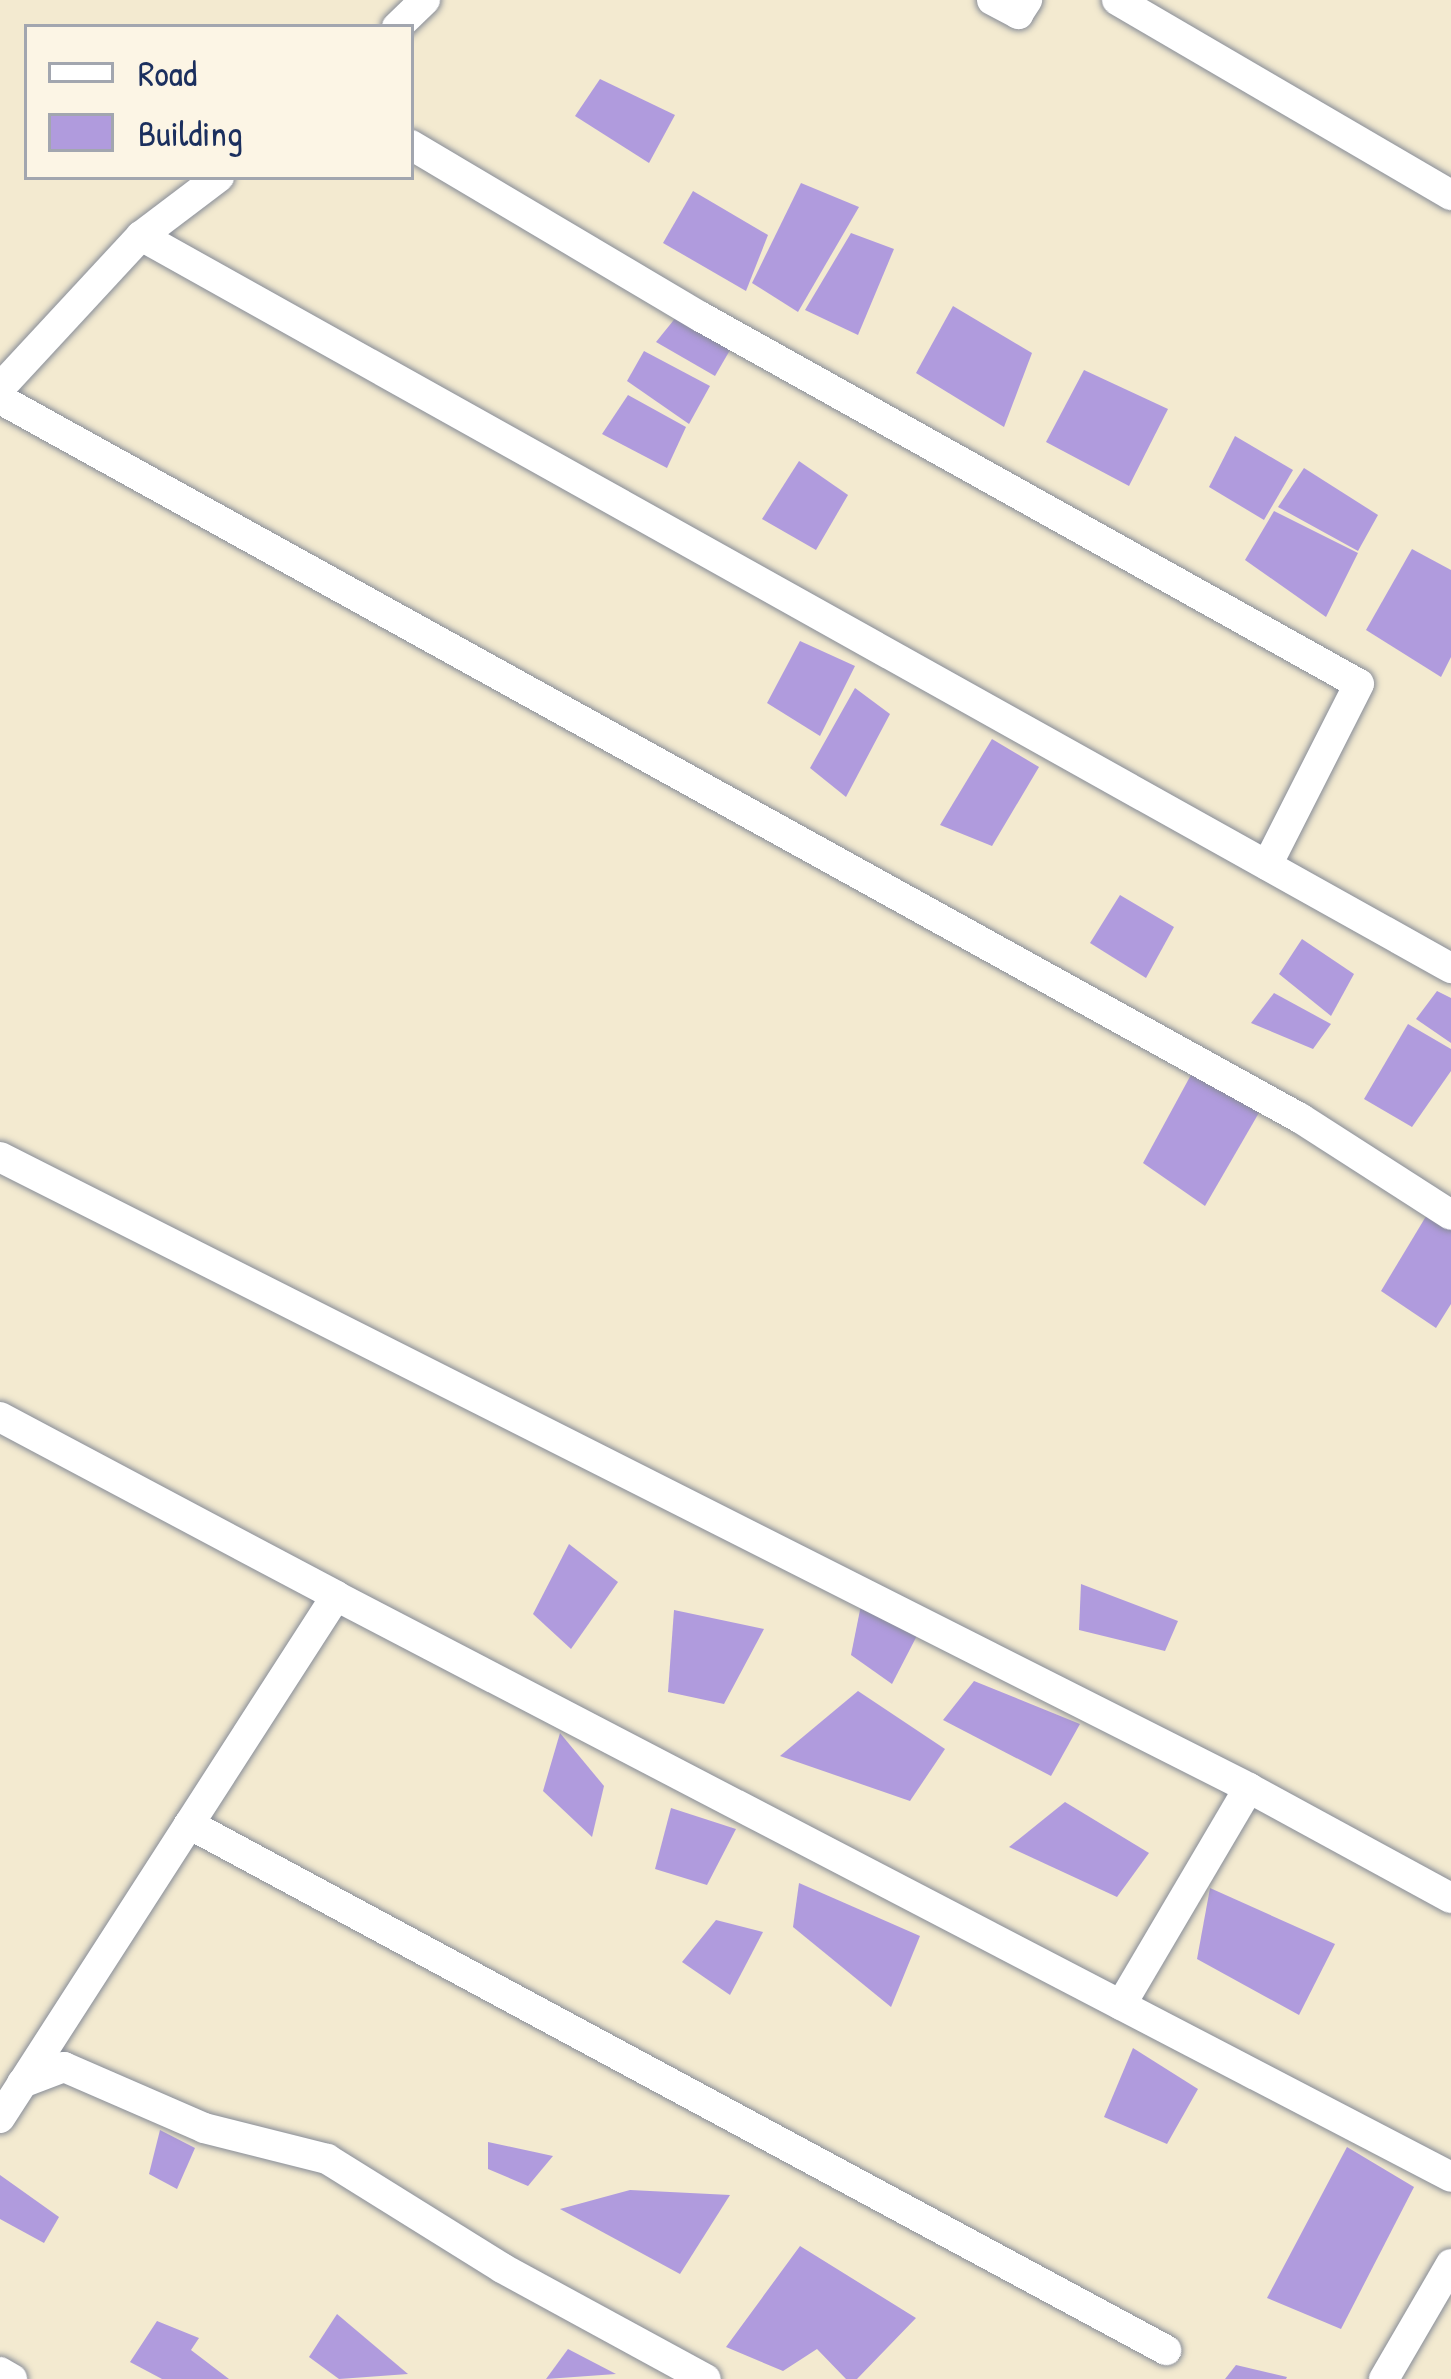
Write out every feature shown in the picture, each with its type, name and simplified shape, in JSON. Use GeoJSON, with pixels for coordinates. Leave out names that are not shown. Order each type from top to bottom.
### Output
{"type":"FeatureCollection","features":[{"type":"Feature","properties":{"kind":"street"},"geometry":{"type":"LineString","coordinates":[[400,24],[425,0]]}},
{"type":"Feature","properties":{"kind":"street"},"geometry":{"type":"LineString","coordinates":[[992,0],[1018,14],[1028,0]]}},
{"type":"Feature","properties":{"kind":"street"},"geometry":{"type":"LineString","coordinates":[[1117,0],[1451,195]]}},
{"type":"Feature","properties":{"kind":"street"},"geometry":{"type":"LineString","coordinates":[[414,147],[737,338],[1359,684],[1267,865]]}},
{"type":"Feature","properties":{"kind":"street"},"geometry":{"type":"LineString","coordinates":[[0,388],[141,236],[215,180]]}},
{"type":"Feature","properties":{"kind":"street"},"geometry":{"type":"LineString","coordinates":[[141,236],[1451,968]]}},
{"type":"Feature","properties":{"kind":"street"},"geometry":{"type":"LineString","coordinates":[[0,398],[1300,1118],[1451,1215]]}},
{"type":"Feature","properties":{"kind":"street"},"geometry":{"type":"LineString","coordinates":[[0,1157],[1249,1788],[1451,1898]]}},
{"type":"Feature","properties":{"kind":"street"},"geometry":{"type":"LineString","coordinates":[[0,1418],[1451,2176]]}},
{"type":"Feature","properties":{"kind":"street"},"geometry":{"type":"LineString","coordinates":[[1,2114],[336,1596]]}},
{"type":"Feature","properties":{"kind":"street"},"geometry":{"type":"LineString","coordinates":[[1121,2005],[1249,1788]]}},
{"type":"Feature","properties":{"kind":"street"},"geometry":{"type":"LineString","coordinates":[[189,1824],[1166,2350]]}},
{"type":"Feature","properties":{"kind":"street"},"geometry":{"type":"LineString","coordinates":[[22,2083],[64,2067],[204,2128],[327,2159],[502,2268],[706,2379]]}},
{"type":"Feature","properties":{"kind":"street"},"geometry":{"type":"LineString","coordinates":[[1384,2379],[1451,2264]]}},
{"type":"Feature","properties":{"kind":"street"},"geometry":{"type":"LineString","coordinates":[[0,2372],[12,2379]]}},
{"type":"Feature","properties":{"kind":"building"},"geometry":{"type":"Polygon","coordinates":[[[600,79],[675,115],[649,163],[575,116],[600,79]]]}},
{"type":"Feature","properties":{"kind":"building"},"geometry":{"type":"Polygon","coordinates":[[[801,183],[859,207],[798,312],[752,283],[801,183]]]}},
{"type":"Feature","properties":{"kind":"building"},"geometry":{"type":"Polygon","coordinates":[[[693,191],[768,235],[746,291],[663,243],[693,191]]]}},
{"type":"Feature","properties":{"kind":"building"},"geometry":{"type":"Polygon","coordinates":[[[851,233],[894,249],[858,335],[805,310],[851,233]]]}},
{"type":"Feature","properties":{"kind":"building"},"geometry":{"type":"Polygon","coordinates":[[[953,306],[1032,353],[1004,427],[916,373],[953,306]]]}},
{"type":"Feature","properties":{"kind":"building"},"geometry":{"type":"Polygon","coordinates":[[[677,316],[737,338],[715,376],[656,342],[677,316]]]}},
{"type":"Feature","properties":{"kind":"building"},"geometry":{"type":"Polygon","coordinates":[[[644,351],[710,386],[689,424],[627,381],[644,351]]]}},
{"type":"Feature","properties":{"kind":"building"},"geometry":{"type":"Polygon","coordinates":[[[1084,370],[1168,409],[1129,486],[1046,442],[1084,370]]]}},
{"type":"Feature","properties":{"kind":"building"},"geometry":{"type":"Polygon","coordinates":[[[628,395],[686,427],[667,468],[602,434],[628,395]]]}},
{"type":"Feature","properties":{"kind":"building"},"geometry":{"type":"Polygon","coordinates":[[[1235,436],[1293,470],[1264,520],[1209,487],[1235,436]]]}},
{"type":"Feature","properties":{"kind":"building"},"geometry":{"type":"Polygon","coordinates":[[[799,461],[848,495],[816,550],[762,519],[799,461]]]}},
{"type":"Feature","properties":{"kind":"building"},"geometry":{"type":"Polygon","coordinates":[[[1304,468],[1378,515],[1358,551],[1278,507],[1304,468]]]}},
{"type":"Feature","properties":{"kind":"building"},"geometry":{"type":"Polygon","coordinates":[[[1274,511],[1358,553],[1326,617],[1245,560],[1274,511]]]}},
{"type":"Feature","properties":{"kind":"building"},"geometry":{"type":"Polygon","coordinates":[[[1412,549],[1451,570],[1451,657],[1441,677],[1366,630],[1412,549]]]}},
{"type":"Feature","properties":{"kind":"building"},"geometry":{"type":"Polygon","coordinates":[[[800,641],[855,666],[820,736],[767,703],[800,641]]]}},
{"type":"Feature","properties":{"kind":"building"},"geometry":{"type":"Polygon","coordinates":[[[855,688],[890,714],[846,797],[810,768],[855,688]]]}},
{"type":"Feature","properties":{"kind":"building"},"geometry":{"type":"Polygon","coordinates":[[[992,739],[1039,767],[992,846],[940,825],[992,739]]]}},
{"type":"Feature","properties":{"kind":"building"},"geometry":{"type":"Polygon","coordinates":[[[1120,895],[1174,927],[1146,978],[1090,943],[1120,895]]]}},
{"type":"Feature","properties":{"kind":"building"},"geometry":{"type":"Polygon","coordinates":[[[1302,939],[1354,974],[1331,1016],[1279,974],[1302,939]]]}},
{"type":"Feature","properties":{"kind":"building"},"geometry":{"type":"Polygon","coordinates":[[[1437,991],[1451,998],[1451,1043],[1416,1019],[1437,991]]]}},
{"type":"Feature","properties":{"kind":"building"},"geometry":{"type":"Polygon","coordinates":[[[1274,993],[1331,1024],[1313,1049],[1251,1023],[1274,993]]]}},
{"type":"Feature","properties":{"kind":"building"},"geometry":{"type":"Polygon","coordinates":[[[1408,1024],[1451,1049],[1451,1071],[1412,1127],[1364,1099],[1408,1024]]]}},
{"type":"Feature","properties":{"kind":"building"},"geometry":{"type":"Polygon","coordinates":[[[1192,1073],[1260,1111],[1205,1206],[1143,1163],[1192,1073]]]}},
{"type":"Feature","properties":{"kind":"building"},"geometry":{"type":"Polygon","coordinates":[[[1428,1213],[1451,1226],[1451,1304],[1436,1328],[1381,1291],[1428,1213]]]}},
{"type":"Feature","properties":{"kind":"building"},"geometry":{"type":"Polygon","coordinates":[[[569,1544],[618,1582],[571,1649],[533,1614],[569,1544]]]}},
{"type":"Feature","properties":{"kind":"building"},"geometry":{"type":"Polygon","coordinates":[[[1081,1584],[1178,1621],[1165,1651],[1079,1630],[1081,1584]]]}},
{"type":"Feature","properties":{"kind":"building"},"geometry":{"type":"Polygon","coordinates":[[[861,1605],[923,1624],[892,1684],[851,1655],[861,1605]]]}},
{"type":"Feature","properties":{"kind":"building"},"geometry":{"type":"Polygon","coordinates":[[[674,1610],[764,1629],[724,1704],[668,1692],[674,1610]]]}},
{"type":"Feature","properties":{"kind":"building"},"geometry":{"type":"Polygon","coordinates":[[[974,1681],[1080,1724],[1051,1776],[943,1720],[974,1681]]]}},
{"type":"Feature","properties":{"kind":"building"},"geometry":{"type":"Polygon","coordinates":[[[858,1691],[945,1749],[910,1801],[780,1756],[858,1691]]]}},
{"type":"Feature","properties":{"kind":"building"},"geometry":{"type":"Polygon","coordinates":[[[560,1733],[604,1786],[592,1837],[543,1791],[560,1733]]]}},
{"type":"Feature","properties":{"kind":"building"},"geometry":{"type":"Polygon","coordinates":[[[1065,1802],[1149,1853],[1117,1897],[1009,1847],[1065,1802]]]}},
{"type":"Feature","properties":{"kind":"building"},"geometry":{"type":"Polygon","coordinates":[[[671,1808],[736,1829],[707,1885],[655,1869],[671,1808]]]}},
{"type":"Feature","properties":{"kind":"building"},"geometry":{"type":"Polygon","coordinates":[[[799,1883],[920,1936],[891,2007],[793,1927],[799,1883]]]}},
{"type":"Feature","properties":{"kind":"building"},"geometry":{"type":"Polygon","coordinates":[[[1210,1888],[1335,1944],[1299,2015],[1197,1959],[1210,1888]]]}},
{"type":"Feature","properties":{"kind":"building"},"geometry":{"type":"Polygon","coordinates":[[[716,1920],[763,1932],[730,1995],[682,1962],[716,1920]]]}},
{"type":"Feature","properties":{"kind":"building"},"geometry":{"type":"Polygon","coordinates":[[[1133,2048],[1198,2089],[1167,2144],[1104,2117],[1133,2048]]]}},
{"type":"Feature","properties":{"kind":"building"},"geometry":{"type":"Polygon","coordinates":[[[160,2130],[195,2148],[177,2189],[149,2174],[160,2130]]]}},
{"type":"Feature","properties":{"kind":"building"},"geometry":{"type":"Polygon","coordinates":[[[488,2142],[553,2156],[528,2186],[488,2169],[488,2142]]]}},
{"type":"Feature","properties":{"kind":"building"},"geometry":{"type":"Polygon","coordinates":[[[1347,2147],[1414,2187],[1341,2329],[1267,2298],[1347,2147]]]}},
{"type":"Feature","properties":{"kind":"building"},"geometry":{"type":"Polygon","coordinates":[[[0,2175],[59,2217],[44,2243],[0,2219],[0,2175]]]}},
{"type":"Feature","properties":{"kind":"building"},"geometry":{"type":"Polygon","coordinates":[[[630,2190],[730,2195],[680,2274],[560,2209],[630,2190]]]}},
{"type":"Feature","properties":{"kind":"building"},"geometry":{"type":"Polygon","coordinates":[[[800,2246],[916,2318],[857,2379],[846,2379],[817,2349],[783,2371],[726,2347],[800,2246]]]}},
{"type":"Feature","properties":{"kind":"building"},"geometry":{"type":"Polygon","coordinates":[[[337,2314],[408,2374],[339,2379],[309,2357],[337,2314]]]}},
{"type":"Feature","properties":{"kind":"building"},"geometry":{"type":"Polygon","coordinates":[[[157,2321],[199,2338],[191,2350],[229,2379],[162,2379],[130,2362],[157,2321]]]}},
{"type":"Feature","properties":{"kind":"building"},"geometry":{"type":"Polygon","coordinates":[[[568,2349],[616,2374],[546,2379],[568,2349]]]}},
{"type":"Feature","properties":{"kind":"building"},"geometry":{"type":"Polygon","coordinates":[[[1236,2365],[1287,2377],[1225,2379],[1236,2365]]]}}]}
